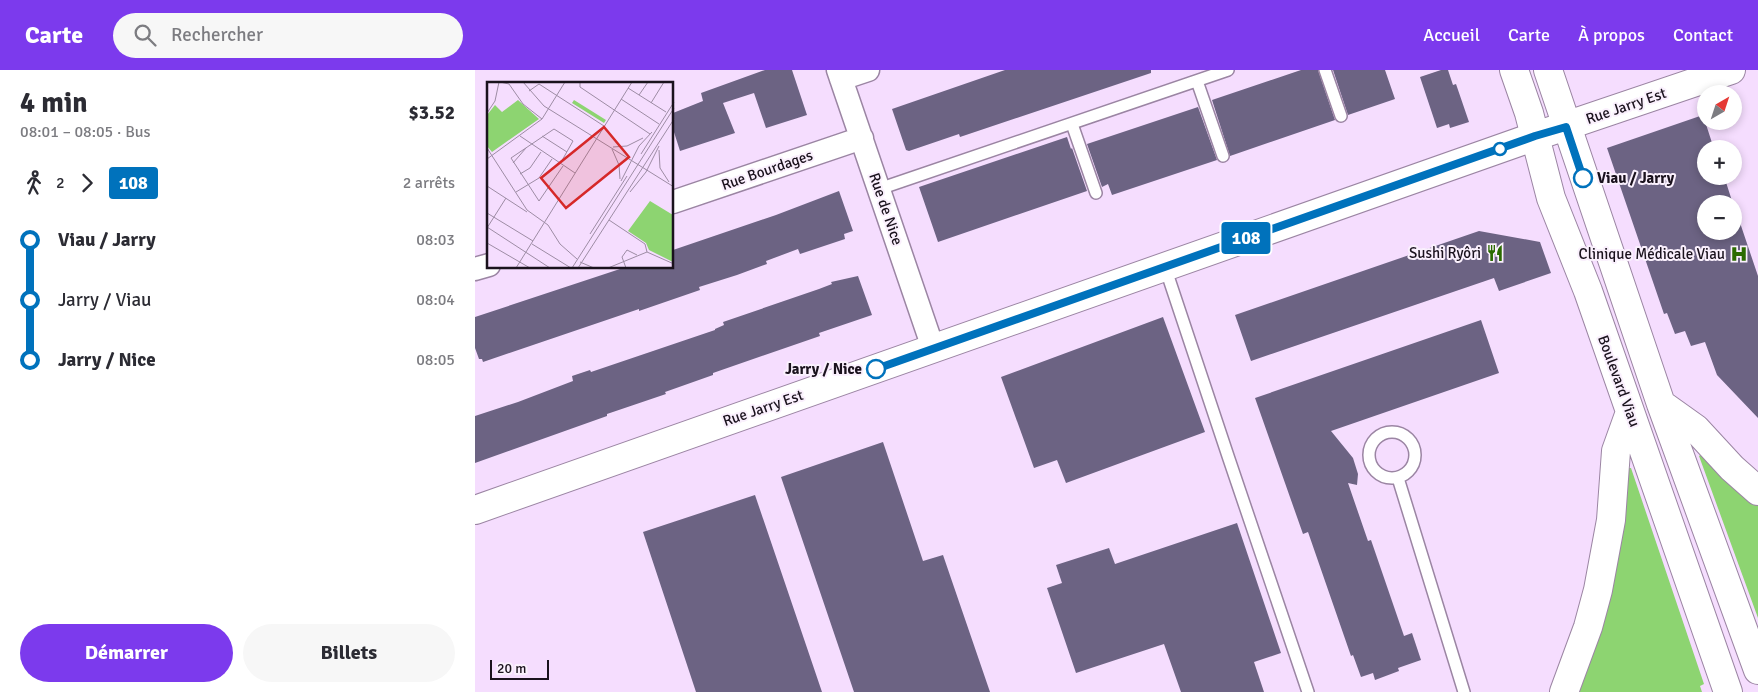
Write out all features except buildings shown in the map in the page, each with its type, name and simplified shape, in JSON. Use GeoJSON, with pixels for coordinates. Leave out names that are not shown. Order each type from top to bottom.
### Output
{"type":"FeatureCollection","features":[{"type":"Feature","properties":{"kind":"main road","name":"Boulevard Viau"},"geometry":{"type":"LineString","coordinates":[[1514,70],[1535,136],[1551,198],[1631,412],[1728,692]]}},
{"type":"Feature","properties":{"kind":"main road"},"geometry":{"type":"LineString","coordinates":[[1547,70],[1661,404],[1758,670]]}},
{"type":"Feature","properties":{"kind":"main road","name":"Rue Jarry Est"},"geometry":{"type":"LineString","coordinates":[[475,510],[1535,136],[1731,70]]}},
{"type":"Feature","properties":{"kind":"main road"},"geometry":{"type":"LineString","coordinates":[[1661,404],[1697,429],[1732,468],[1758,491]]}},
{"type":"Feature","properties":{"kind":"main road"},"geometry":{"type":"LineString","coordinates":[[1564,692],[1588,627],[1598,590],[1611,520],[1616,451],[1631,412]]}},
{"type":"Feature","properties":{"kind":"street"},"geometry":{"type":"LineString","coordinates":[[840,75],[868,70]]}},
{"type":"Feature","properties":{"kind":"street","name":"Rue de Nice"},"geometry":{"type":"LineString","coordinates":[[840,75],[933,348]]}},
{"type":"Feature","properties":{"kind":"street","name":"Rue Bourdages"},"geometry":{"type":"LineString","coordinates":[[674,202],[862,138]]}},
{"type":"Feature","properties":{"kind":"lane"},"geometry":{"type":"LineString","coordinates":[[879,189],[1229,70]]}},
{"type":"Feature","properties":{"kind":"lane"},"geometry":{"type":"LineString","coordinates":[[1325,70],[1341,116]]}},
{"type":"Feature","properties":{"kind":"lane"},"geometry":{"type":"LineString","coordinates":[[1197,81],[1223,156]]}},
{"type":"Feature","properties":{"kind":"lane"},"geometry":{"type":"LineString","coordinates":[[1073,124],[1096,192]]}},
{"type":"Feature","properties":{"kind":"lane"},"geometry":{"type":"LineString","coordinates":[[1165,266],[1227,456],[1308,692]]}},
{"type":"Feature","properties":{"kind":"lane"},"geometry":{"type":"LineString","coordinates":[[1396,432],[1403,435],[1414,446],[1415,462],[1411,469],[1398,478],[1383,476],[1377,473],[1370,460],[1371,446],[1375,440],[1388,433],[1396,432]]}},
{"type":"Feature","properties":{"kind":"lane"},"geometry":{"type":"LineString","coordinates":[[1398,478],[1464,692]]}},
{"type":"Feature","properties":{"kind":"green space"},"geometry":{"type":"Polygon","coordinates":[[[1703,453],[1758,506],[1758,618],[1699,456],[1703,453]]]}},
{"type":"Feature","properties":{"kind":"green space"},"geometry":{"type":"Polygon","coordinates":[[[1625,468],[1631,468],[1704,684],[1700,686],[1702,692],[1577,692],[1625,468]]]}},
{"type":"Feature","properties":{"kind":"bus line","name":"108"},"geometry":{"type":"LineString","coordinates":[[876,369],[1535,136],[1566,127],[1583,178]]}},
{"type":"Feature","properties":{"kind":"place","name":"Viau / Jarry"},"geometry":{"type":"Point","coordinates":[1583,178]}},
{"type":"Feature","properties":{"kind":"place","name":"Sushi Ryôri"},"geometry":{"type":"Point","coordinates":[1495,253]}},
{"type":"Feature","properties":{"kind":"place","name":"Clinique Médicale Viau"},"geometry":{"type":"Point","coordinates":[1739,254]}},
{"type":"Feature","properties":{"kind":"place","name":"Jarry / Nice"},"geometry":{"type":"Point","coordinates":[876,369]}}]}
